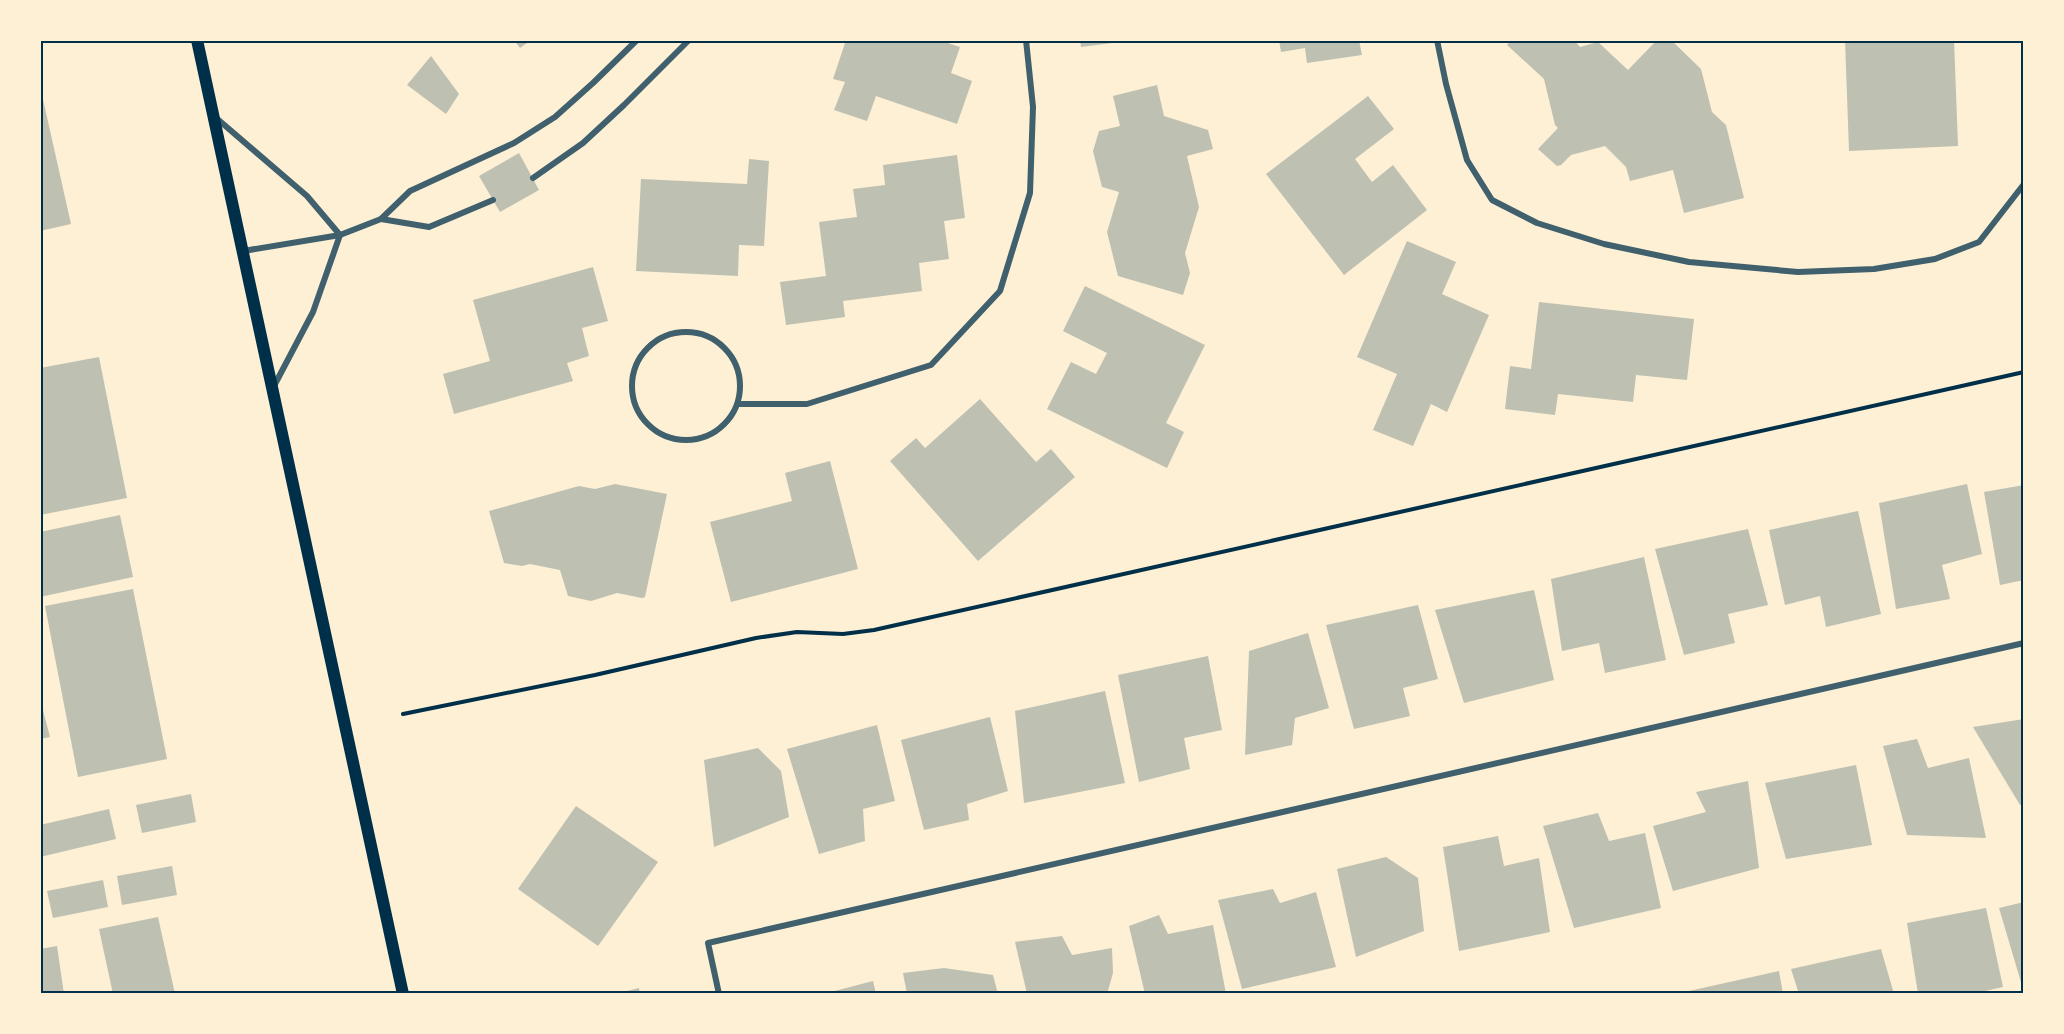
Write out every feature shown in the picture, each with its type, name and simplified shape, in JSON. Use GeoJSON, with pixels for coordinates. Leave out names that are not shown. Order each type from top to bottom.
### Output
{"type":"FeatureCollection","features":[{"type":"Feature","properties":{"kind":"main road"},"geometry":{"type":"LineString","coordinates":[[197,40],[403,993]]}},
{"type":"Feature","properties":{"kind":"street"},"geometry":{"type":"LineString","coordinates":[[242,251],[340,235],[381,219],[410,191],[514,143],[555,117],[593,84],[637,40]]}},
{"type":"Feature","properties":{"kind":"street"},"geometry":{"type":"LineString","coordinates":[[532,178],[583,143],[689,40]]}},
{"type":"Feature","properties":{"kind":"street"},"geometry":{"type":"LineString","coordinates":[[738,404],[807,404],[931,364],[1000,291],[1030,193],[1033,107],[1026,40]]}},
{"type":"Feature","properties":{"kind":"street"},"geometry":{"type":"LineString","coordinates":[[1437,40],[1446,84],[1467,160],[1492,200],[1538,223],[1604,244],[1689,262],[1798,272],[1874,269],[1935,259],[1979,242],[2024,184]]}},
{"type":"Feature","properties":{"kind":"street"},"geometry":{"type":"LineString","coordinates":[[212,114],[307,196],[340,235]]}},
{"type":"Feature","properties":{"kind":"street"},"geometry":{"type":"LineString","coordinates":[[381,219],[429,227],[493,200]]}},
{"type":"Feature","properties":{"kind":"street"},"geometry":{"type":"LineString","coordinates":[[272,389],[313,312],[340,235]]}},
{"type":"Feature","properties":{"kind":"street"},"geometry":{"type":"LineString","coordinates":[[684,331],[702,333],[718,341],[730,354],[738,369],[741,387],[738,404],[730,420],[716,432],[700,439],[683,441],[665,437],[650,427],[638,413],[632,396],[632,377],[638,359],[650,345],[666,335],[684,331]]}},
{"type":"Feature","properties":{"kind":"street"},"geometry":{"type":"LineString","coordinates":[[719,993],[708,943],[2024,643]]}},
{"type":"Feature","properties":{"kind":"path"},"geometry":{"type":"LineString","coordinates":[[403,714],[595,675],[756,638],[797,632],[843,634],[873,630],[2024,372]]}},
{"type":"Feature","properties":{"kind":"building"},"geometry":{"type":"Polygon","coordinates":[[[514,40],[531,40],[520,48],[514,40]]]}},
{"type":"Feature","properties":{"kind":"building"},"geometry":{"type":"Polygon","coordinates":[[[846,40],[939,40],[960,47],[951,73],[972,81],[957,124],[876,96],[867,121],[834,110],[845,82],[833,79],[846,40]]]}},
{"type":"Feature","properties":{"kind":"building"},"geometry":{"type":"Polygon","coordinates":[[[1080,40],[1120,40],[1120,42],[1081,47],[1080,40]]]}},
{"type":"Feature","properties":{"kind":"building"},"geometry":{"type":"Polygon","coordinates":[[[1279,40],[1359,40],[1362,55],[1307,63],[1305,48],[1281,52],[1279,40]]]}},
{"type":"Feature","properties":{"kind":"building"},"geometry":{"type":"Polygon","coordinates":[[[1511,40],[1574,40],[1580,47],[1598,42],[1628,70],[1657,40],[1671,40],[1701,69],[1712,112],[1726,125],[1744,198],[1684,213],[1673,170],[1630,181],[1626,167],[1605,146],[1571,155],[1557,166],[1538,149],[1558,128],[1555,125],[1544,79],[1507,45],[1511,40]]]}},
{"type":"Feature","properties":{"kind":"building"},"geometry":{"type":"Polygon","coordinates":[[[1845,40],[1954,40],[1958,146],[1849,151],[1845,40]]]}},
{"type":"Feature","properties":{"kind":"building"},"geometry":{"type":"Polygon","coordinates":[[[431,56],[459,94],[446,114],[407,85],[431,56]]]}},
{"type":"Feature","properties":{"kind":"building"},"geometry":{"type":"Polygon","coordinates":[[[1157,85],[1164,116],[1208,130],[1213,149],[1187,156],[1199,207],[1185,253],[1190,273],[1183,295],[1118,276],[1107,232],[1119,192],[1102,187],[1093,151],[1099,131],[1120,126],[1113,96],[1157,85]]]}},
{"type":"Feature","properties":{"kind":"building"},"geometry":{"type":"Polygon","coordinates":[[[40,86],[71,224],[40,231],[40,86]]]}},
{"type":"Feature","properties":{"kind":"building"},"geometry":{"type":"Polygon","coordinates":[[[1368,96],[1394,129],[1355,159],[1372,182],[1393,165],[1427,210],[1344,275],[1266,174],[1368,96]]]}},
{"type":"Feature","properties":{"kind":"building"},"geometry":{"type":"Polygon","coordinates":[[[519,153],[539,190],[500,212],[479,176],[519,153]]]}},
{"type":"Feature","properties":{"kind":"building"},"geometry":{"type":"Polygon","coordinates":[[[957,155],[965,218],[944,221],[949,259],[919,263],[922,291],[843,301],[845,317],[786,325],[780,282],[826,276],[819,222],[857,217],[853,189],[885,185],[883,165],[957,155]]]}},
{"type":"Feature","properties":{"kind":"building"},"geometry":{"type":"Polygon","coordinates":[[[749,159],[769,161],[764,246],[739,245],[738,276],[636,271],[641,179],[747,184],[749,159]]]}},
{"type":"Feature","properties":{"kind":"building"},"geometry":{"type":"Polygon","coordinates":[[[1407,241],[1456,262],[1442,294],[1489,315],[1447,412],[1431,404],[1413,446],[1373,430],[1397,374],[1357,357],[1407,241]]]}},
{"type":"Feature","properties":{"kind":"building"},"geometry":{"type":"Polygon","coordinates":[[[593,267],[608,321],[582,328],[589,356],[567,363],[573,381],[454,414],[443,374],[490,361],[473,300],[593,267]]]}},
{"type":"Feature","properties":{"kind":"building"},"geometry":{"type":"Polygon","coordinates":[[[1085,286],[1205,345],[1166,423],[1184,432],[1167,468],[1047,409],[1071,362],[1096,374],[1107,353],[1063,331],[1085,286]]]}},
{"type":"Feature","properties":{"kind":"building"},"geometry":{"type":"Polygon","coordinates":[[[1539,302],[1694,319],[1687,380],[1636,375],[1633,402],[1558,394],[1555,415],[1505,409],[1510,366],[1531,369],[1539,302]]]}},
{"type":"Feature","properties":{"kind":"building"},"geometry":{"type":"Polygon","coordinates":[[[99,357],[127,498],[40,515],[40,368],[99,357]]]}},
{"type":"Feature","properties":{"kind":"building"},"geometry":{"type":"Polygon","coordinates":[[[980,399],[1036,462],[1051,449],[1075,477],[978,561],[890,461],[916,438],[925,448],[980,399]]]}},
{"type":"Feature","properties":{"kind":"building"},"geometry":{"type":"Polygon","coordinates":[[[830,461],[858,569],[731,602],[710,522],[792,501],[785,473],[830,461]]]}},
{"type":"Feature","properties":{"kind":"building"},"geometry":{"type":"Polygon","coordinates":[[[615,484],[667,494],[645,597],[617,593],[591,601],[568,596],[560,570],[530,564],[522,566],[504,563],[489,511],[579,486],[595,489],[615,484]]]}},
{"type":"Feature","properties":{"kind":"building"},"geometry":{"type":"Polygon","coordinates":[[[1967,484],[1982,554],[1942,565],[1950,599],[1896,609],[1879,503],[1967,484]]]}},
{"type":"Feature","properties":{"kind":"building"},"geometry":{"type":"Polygon","coordinates":[[[2024,485],[2024,580],[2000,585],[1984,492],[2024,485]]]}},
{"type":"Feature","properties":{"kind":"building"},"geometry":{"type":"Polygon","coordinates":[[[1858,511],[1881,614],[1826,627],[1820,596],[1785,605],[1769,530],[1858,511]]]}},
{"type":"Feature","properties":{"kind":"building"},"geometry":{"type":"Polygon","coordinates":[[[120,515],[133,577],[40,597],[40,532],[120,515]]]}},
{"type":"Feature","properties":{"kind":"building"},"geometry":{"type":"Polygon","coordinates":[[[1748,529],[1768,605],[1728,614],[1735,643],[1684,655],[1655,549],[1748,529]]]}},
{"type":"Feature","properties":{"kind":"building"},"geometry":{"type":"Polygon","coordinates":[[[1644,557],[1666,660],[1605,673],[1599,643],[1562,651],[1551,579],[1644,557]]]}},
{"type":"Feature","properties":{"kind":"building"},"geometry":{"type":"Polygon","coordinates":[[[133,589],[167,759],[78,777],[45,606],[133,589]]]}},
{"type":"Feature","properties":{"kind":"building"},"geometry":{"type":"Polygon","coordinates":[[[1534,590],[1554,680],[1464,703],[1435,610],[1534,590]]]}},
{"type":"Feature","properties":{"kind":"building"},"geometry":{"type":"Polygon","coordinates":[[[1418,605],[1438,679],[1403,688],[1410,716],[1354,729],[1326,625],[1418,605]]]}},
{"type":"Feature","properties":{"kind":"building"},"geometry":{"type":"Polygon","coordinates":[[[1308,633],[1329,708],[1295,718],[1292,745],[1245,755],[1249,651],[1308,633]]]}},
{"type":"Feature","properties":{"kind":"building"},"geometry":{"type":"Polygon","coordinates":[[[1208,656],[1222,730],[1184,738],[1190,769],[1139,782],[1118,675],[1208,656]]]}},
{"type":"Feature","properties":{"kind":"building"},"geometry":{"type":"Polygon","coordinates":[[[1105,691],[1125,783],[1024,803],[1015,711],[1105,691]]]}},
{"type":"Feature","properties":{"kind":"building"},"geometry":{"type":"Polygon","coordinates":[[[40,699],[50,737],[40,739],[40,699]]]}},
{"type":"Feature","properties":{"kind":"building"},"geometry":{"type":"Polygon","coordinates":[[[990,717],[1008,791],[967,804],[969,820],[924,830],[901,740],[990,717]]]}},
{"type":"Feature","properties":{"kind":"building"},"geometry":{"type":"Polygon","coordinates":[[[2024,719],[2024,804],[2020,805],[1973,727],[2024,719]]]}},
{"type":"Feature","properties":{"kind":"building"},"geometry":{"type":"Polygon","coordinates":[[[877,725],[895,801],[863,809],[865,841],[819,854],[787,749],[877,725]]]}},
{"type":"Feature","properties":{"kind":"building"},"geometry":{"type":"Polygon","coordinates":[[[1917,739],[1928,768],[1969,758],[1986,838],[1907,835],[1883,746],[1917,739]]]}},
{"type":"Feature","properties":{"kind":"building"},"geometry":{"type":"Polygon","coordinates":[[[758,748],[781,771],[789,817],[714,847],[704,760],[758,748]]]}},
{"type":"Feature","properties":{"kind":"building"},"geometry":{"type":"Polygon","coordinates":[[[1856,765],[1872,845],[1786,859],[1765,783],[1856,765]]]}},
{"type":"Feature","properties":{"kind":"building"},"geometry":{"type":"Polygon","coordinates":[[[1748,781],[1759,868],[1673,891],[1653,826],[1706,812],[1696,792],[1748,781]]]}},
{"type":"Feature","properties":{"kind":"building"},"geometry":{"type":"Polygon","coordinates":[[[191,794],[196,822],[142,833],[136,805],[191,794]]]}},
{"type":"Feature","properties":{"kind":"building"},"geometry":{"type":"Polygon","coordinates":[[[576,806],[658,862],[598,946],[518,889],[576,806]]]}},
{"type":"Feature","properties":{"kind":"building"},"geometry":{"type":"Polygon","coordinates":[[[109,809],[116,839],[40,857],[40,825],[109,809]]]}},
{"type":"Feature","properties":{"kind":"building"},"geometry":{"type":"Polygon","coordinates":[[[1598,813],[1609,841],[1645,833],[1661,908],[1574,928],[1543,826],[1598,813]]]}},
{"type":"Feature","properties":{"kind":"building"},"geometry":{"type":"Polygon","coordinates":[[[1498,836],[1504,866],[1539,858],[1550,932],[1459,951],[1443,847],[1498,836]]]}},
{"type":"Feature","properties":{"kind":"building"},"geometry":{"type":"Polygon","coordinates":[[[1386,857],[1418,878],[1424,931],[1356,957],[1337,869],[1386,857]]]}},
{"type":"Feature","properties":{"kind":"building"},"geometry":{"type":"Polygon","coordinates":[[[172,866],[177,895],[122,905],[117,876],[172,866]]]}},
{"type":"Feature","properties":{"kind":"building"},"geometry":{"type":"Polygon","coordinates":[[[103,880],[108,907],[53,918],[47,891],[103,880]]]}},
{"type":"Feature","properties":{"kind":"building"},"geometry":{"type":"Polygon","coordinates":[[[1273,889],[1280,903],[1316,892],[1336,967],[1242,989],[1218,900],[1273,889]]]}},
{"type":"Feature","properties":{"kind":"building"},"geometry":{"type":"Polygon","coordinates":[[[2024,902],[2024,989],[2023,989],[1999,908],[2024,902]]]}},
{"type":"Feature","properties":{"kind":"building"},"geometry":{"type":"Polygon","coordinates":[[[1986,908],[2003,987],[1972,994],[1918,994],[1907,923],[1986,908]]]}},
{"type":"Feature","properties":{"kind":"building"},"geometry":{"type":"Polygon","coordinates":[[[1159,915],[1168,934],[1213,925],[1226,994],[1145,994],[1129,926],[1159,915]]]}},
{"type":"Feature","properties":{"kind":"building"},"geometry":{"type":"Polygon","coordinates":[[[158,917],[175,994],[113,994],[99,929],[158,917]]]}},
{"type":"Feature","properties":{"kind":"building"},"geometry":{"type":"Polygon","coordinates":[[[1062,936],[1072,955],[1112,948],[1113,973],[1107,994],[1027,994],[1015,942],[1062,936]]]}},
{"type":"Feature","properties":{"kind":"building"},"geometry":{"type":"Polygon","coordinates":[[[57,946],[64,994],[40,994],[40,949],[57,946]]]}},
{"type":"Feature","properties":{"kind":"building"},"geometry":{"type":"Polygon","coordinates":[[[1881,949],[1894,994],[1799,994],[1791,969],[1881,949]]]}},
{"type":"Feature","properties":{"kind":"building"},"geometry":{"type":"Polygon","coordinates":[[[944,968],[993,975],[998,994],[907,994],[903,973],[944,968]]]}},
{"type":"Feature","properties":{"kind":"building"},"geometry":{"type":"Polygon","coordinates":[[[1779,971],[1783,994],[1680,993],[1779,971]]]}},
{"type":"Feature","properties":{"kind":"building"},"geometry":{"type":"Polygon","coordinates":[[[873,981],[876,994],[827,994],[827,993],[873,981]]]}},
{"type":"Feature","properties":{"kind":"building"},"geometry":{"type":"Polygon","coordinates":[[[639,988],[640,994],[619,994],[619,993],[639,988]]]}}]}
